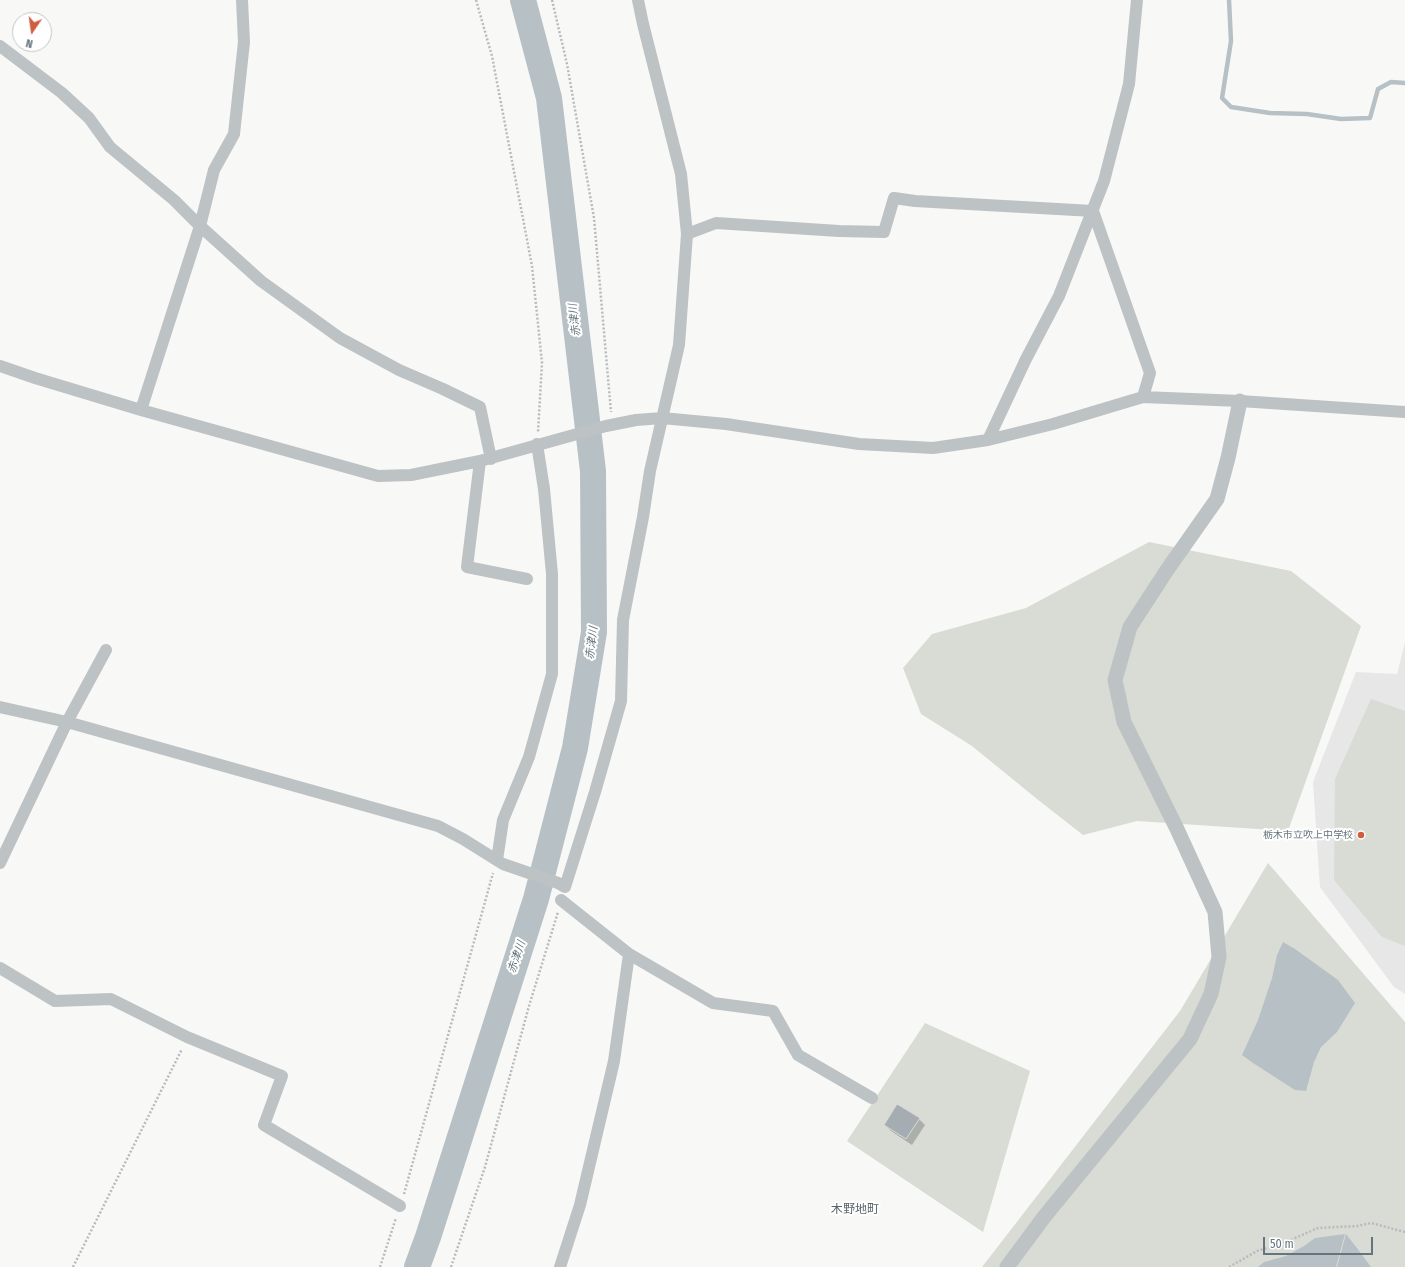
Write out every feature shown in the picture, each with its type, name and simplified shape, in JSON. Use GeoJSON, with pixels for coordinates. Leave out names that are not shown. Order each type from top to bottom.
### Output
{"type":"FeatureCollection","features":[{"type":"Feature","properties":{"kind":"street"},"geometry":{"type":"LineString","coordinates":[[141,410],[200,226],[214,170],[234,134],[244,42],[242,0]]}},
{"type":"Feature","properties":{"kind":"street"},"geometry":{"type":"LineString","coordinates":[[0,707],[67,722],[438,826],[500,862],[558,883],[565,887],[595,792],[621,701],[623,620],[643,517],[650,471],[679,345],[687,234],[681,174],[638,0]]}},
{"type":"Feature","properties":{"kind":"street"},"geometry":{"type":"LineString","coordinates":[[988,440],[1026,359],[1059,296],[1104,181],[1129,84],[1137,0]]}},
{"type":"Feature","properties":{"kind":"street"},"geometry":{"type":"LineString","coordinates":[[0,46],[62,93],[89,118],[110,147],[174,200],[200,226],[261,281],[340,338],[399,370],[480,407],[486,460],[467,566],[527,579]]}},
{"type":"Feature","properties":{"kind":"street"},"geometry":{"type":"LineString","coordinates":[[687,234],[716,223],[839,231],[884,232],[894,198],[915,201],[1093,211]]}},
{"type":"Feature","properties":{"kind":"street"},"geometry":{"type":"LineString","coordinates":[[1093,211],[1150,373],[1143,397]]}},
{"type":"Feature","properties":{"kind":"street"},"geometry":{"type":"LineString","coordinates":[[0,366],[141,410],[378,476],[411,475],[486,460],[609,425],[636,420],[662,418],[726,424],[867,444],[933,448],[988,440],[1053,424],[1143,397],[1240,401],[1405,412]]}},
{"type":"Feature","properties":{"kind":"street"},"geometry":{"type":"LineString","coordinates":[[1007,1267],[1044,1217],[1190,1038],[1211,994],[1219,957],[1215,912],[1177,829],[1124,722],[1115,680],[1130,627],[1167,570],[1217,499],[1228,458],[1240,401]]}},
{"type":"Feature","properties":{"kind":"street"},"geometry":{"type":"LineString","coordinates":[[500,862],[503,820],[529,757],[552,674],[552,574],[544,489],[543,443]]}},
{"type":"Feature","properties":{"kind":"street"},"geometry":{"type":"LineString","coordinates":[[0,863],[67,722],[106,650]]}},
{"type":"Feature","properties":{"kind":"street"},"geometry":{"type":"LineString","coordinates":[[561,900],[629,954],[713,1003],[773,1011],[798,1055],[872,1098]]}},
{"type":"Feature","properties":{"kind":"street"},"geometry":{"type":"LineString","coordinates":[[560,1267],[580,1205],[614,1061],[629,954]]}},
{"type":"Feature","properties":{"kind":"street"},"geometry":{"type":"LineString","coordinates":[[0,968],[55,1001],[111,999],[188,1037],[282,1076],[264,1125],[400,1206]]}},
{"type":"Feature","properties":{"kind":"path"},"geometry":{"type":"LineString","coordinates":[[476,0],[492,56],[532,266],[542,363],[543,443]]}},
{"type":"Feature","properties":{"kind":"path"},"geometry":{"type":"LineString","coordinates":[[552,0],[568,64],[594,218],[609,425]]}},
{"type":"Feature","properties":{"kind":"path"},"geometry":{"type":"LineString","coordinates":[[380,1267],[400,1206],[500,862]]}},
{"type":"Feature","properties":{"kind":"path"},"geometry":{"type":"LineString","coordinates":[[451,1267],[485,1167],[529,1006],[561,900]]}},
{"type":"Feature","properties":{"kind":"path"},"geometry":{"type":"LineString","coordinates":[[73,1267],[188,1037]]}},
{"type":"Feature","properties":{"kind":"path"},"geometry":{"type":"LineString","coordinates":[[1230,1267],[1257,1251],[1286,1242],[1318,1228],[1356,1226],[1371,1223],[1405,1232]]}},
{"type":"Feature","properties":{"kind":"shaded area"},"geometry":{"type":"Polygon","coordinates":[[[1149,542],[1291,571],[1361,626],[1288,831],[1137,821],[1083,835],[972,746],[921,714],[903,668],[932,634],[1026,608],[1149,542]]]}},
{"type":"Feature","properties":{"kind":"shaded area","name":"栃木市立吹上中学校"},"geometry":{"type":"Polygon","coordinates":[[[1405,642],[1405,994],[1394,987],[1320,887],[1313,782],[1356,672],[1397,674],[1405,642]]]}},
{"type":"Feature","properties":{"kind":"shaded area","name":"栃木市立吹上中学校"},"geometry":{"type":"Polygon","coordinates":[[[1371,699],[1405,711],[1405,946],[1382,937],[1334,880],[1335,779],[1371,699]]]}},
{"type":"Feature","properties":{"kind":"shaded area"},"geometry":{"type":"Polygon","coordinates":[[[1268,863],[1405,1022],[1405,1267],[982,1267],[1180,1011],[1268,863]]]}},
{"type":"Feature","properties":{"kind":"shaded area"},"geometry":{"type":"Polygon","coordinates":[[[1283,942],[1338,980],[1355,1003],[1337,1032],[1321,1047],[1314,1062],[1306,1091],[1295,1090],[1242,1055],[1258,1020],[1272,978],[1277,955],[1283,942]]]}},
{"type":"Feature","properties":{"kind":"shaded area"},"geometry":{"type":"Polygon","coordinates":[[[925,1023],[1030,1071],[983,1232],[847,1141],[925,1023]]]}},
{"type":"Feature","properties":{"kind":"shaded area"},"geometry":{"type":"Polygon","coordinates":[[[1345,1234],[1336,1267],[1258,1267],[1264,1262],[1286,1256],[1315,1238],[1345,1234]]]}},
{"type":"Feature","properties":{"kind":"shaded area"},"geometry":{"type":"Polygon","coordinates":[[[1346,1234],[1357,1248],[1371,1267],[1337,1267],[1346,1234]]]}},
{"type":"Feature","properties":{"kind":"building"},"geometry":{"type":"Polygon","coordinates":[[[897,1104],[920,1118],[906,1139],[884,1125],[897,1104]]]}},
{"type":"Feature","properties":{"kind":"waterway","name":"赤津川"},"geometry":{"type":"LineString","coordinates":[[417,1267],[428,1237],[536,899],[575,748],[594,632],[593,471],[549,98],[523,0]]}},
{"type":"Feature","properties":{"kind":"waterway"},"geometry":{"type":"LineString","coordinates":[[1229,0],[1231,41],[1222,98],[1231,107],[1270,113],[1307,114],[1341,119],[1370,118],[1378,89],[1391,82],[1405,83]]}},
{"type":"Feature","properties":{"kind":"place","name":"栃木市立吹上中学校"},"geometry":{"type":"Point","coordinates":[1361,835]}},
{"type":"Feature","properties":{"kind":"district","name":"木野地町"},"geometry":{"type":"Point","coordinates":[855,1210]}}]}
